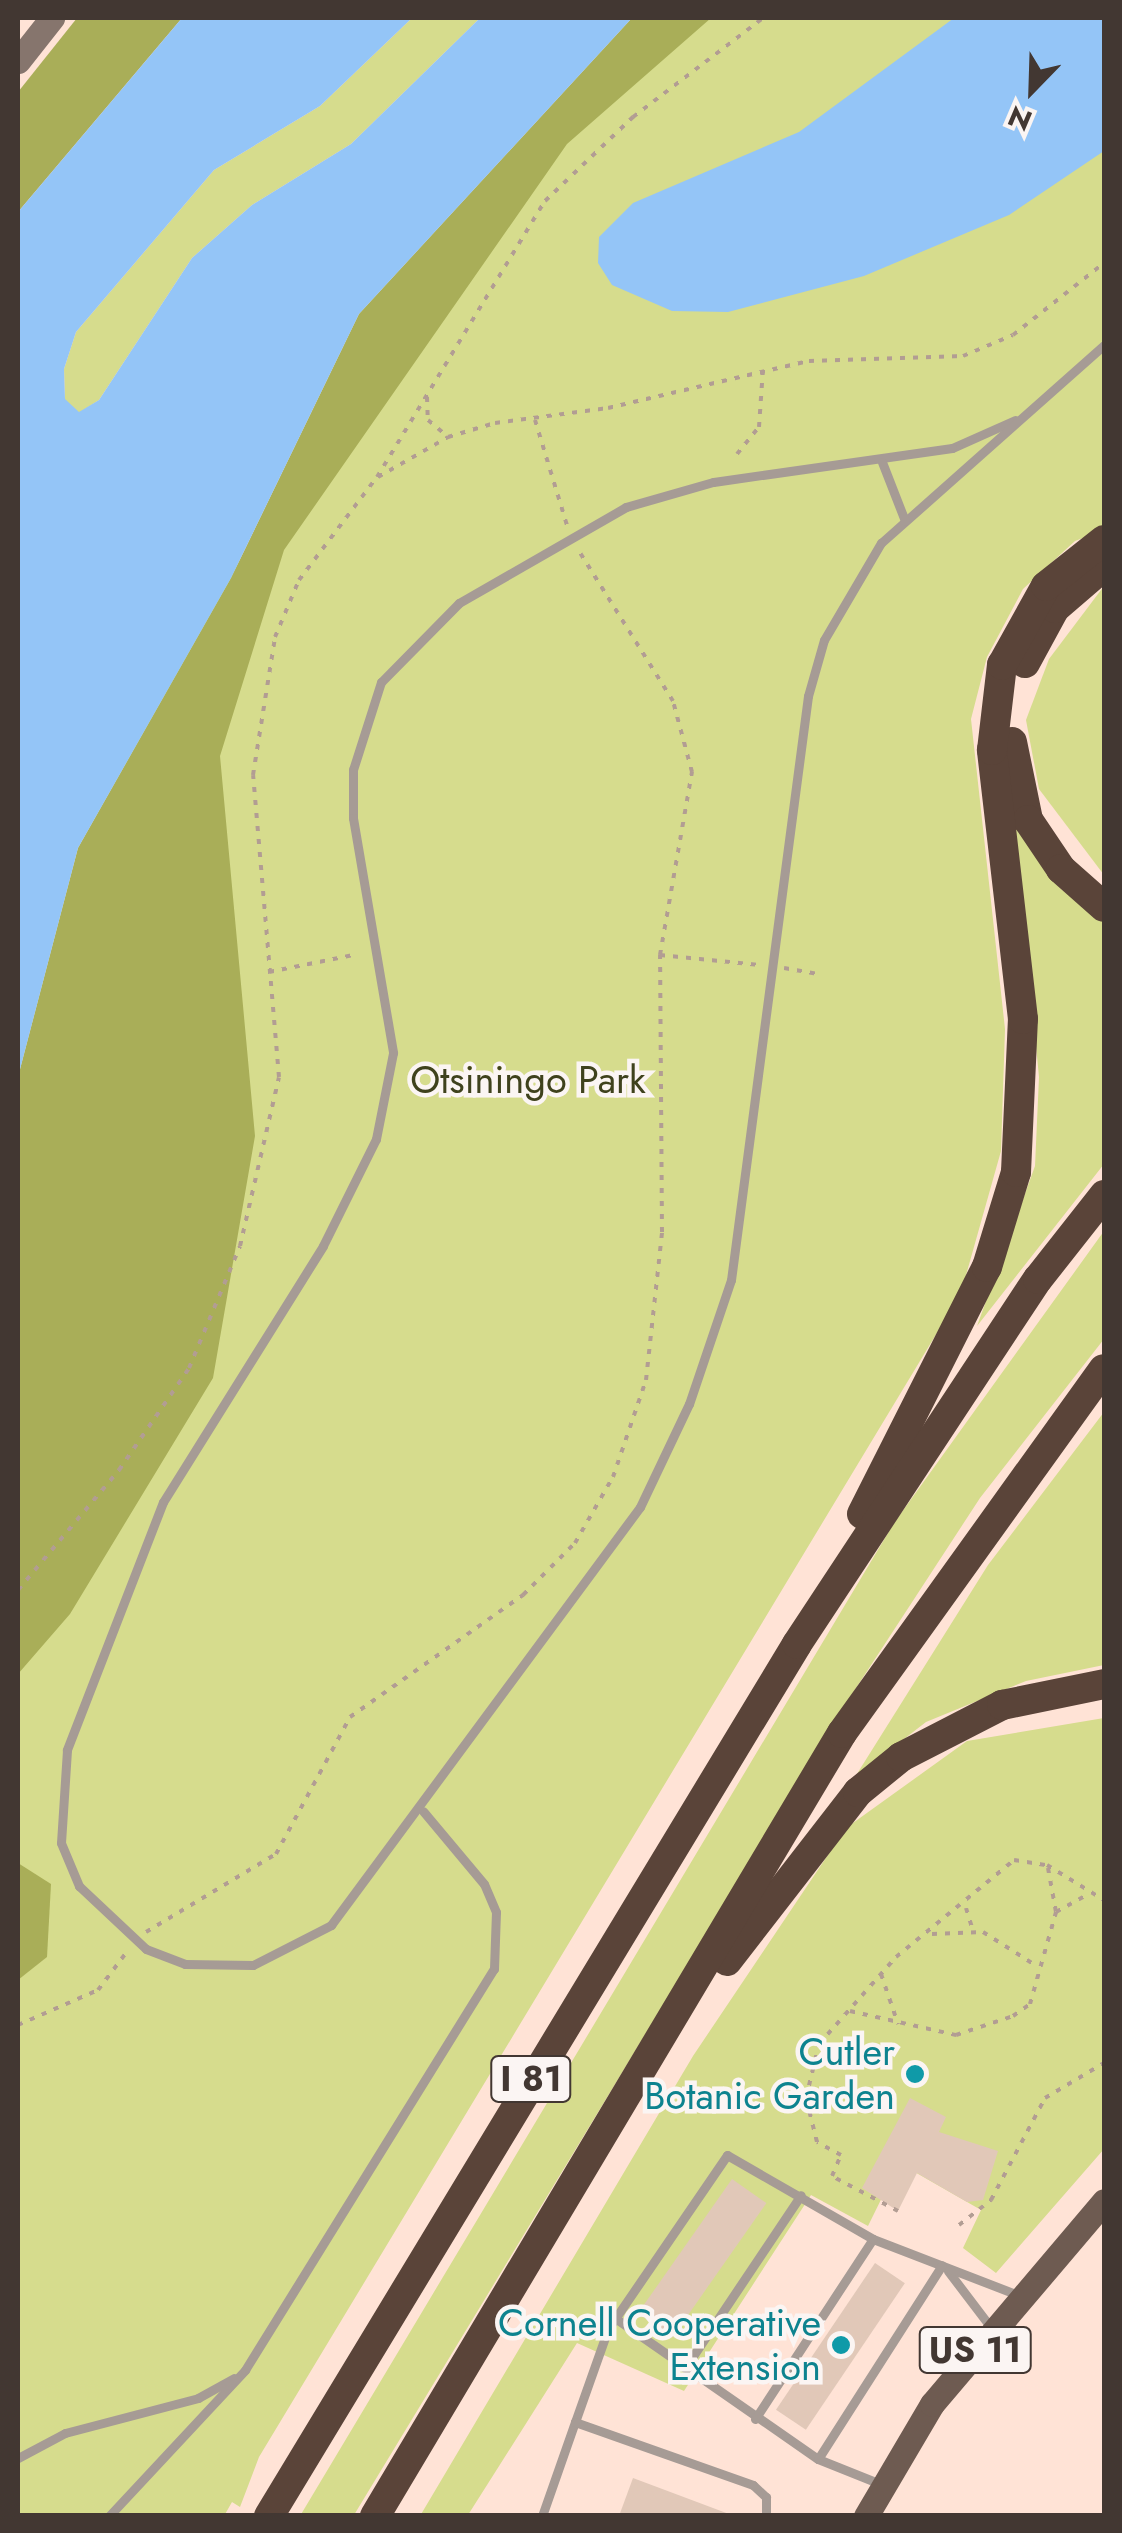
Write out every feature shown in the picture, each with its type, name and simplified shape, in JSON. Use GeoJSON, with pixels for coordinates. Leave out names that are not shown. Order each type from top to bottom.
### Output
{"type":"FeatureCollection","features":[{"type":"Feature","properties":{"kind":"highway"},"geometry":{"type":"LineString","coordinates":[[797,1644],[980,1283],[1016,1172],[1022,1019],[994,702],[1028,612],[1104,540]]}},
{"type":"Feature","properties":{"kind":"highway"},"geometry":{"type":"LineString","coordinates":[[1104,566],[1046,624],[1019,678],[1011,727],[1028,820],[1061,870],[1104,907]]}},
{"type":"Feature","properties":{"kind":"highway","name":"I 81"},"geometry":{"type":"LineString","coordinates":[[270,2516],[797,1644],[1038,1279],[1104,1195]]}},
{"type":"Feature","properties":{"kind":"highway","name":"I 81"},"geometry":{"type":"LineString","coordinates":[[375,2516],[604,2129],[890,1659],[1104,1369]]}},
{"type":"Feature","properties":{"kind":"highway"},"geometry":{"type":"LineString","coordinates":[[604,2129],[858,1792],[941,1732],[987,1712],[1104,1684]]}},
{"type":"Feature","properties":{"kind":"main road","name":"US 11"},"geometry":{"type":"LineString","coordinates":[[866,2516],[883,2485],[992,2329],[1104,2201]]}},
{"type":"Feature","properties":{"kind":"street"},"geometry":{"type":"LineString","coordinates":[[18,61],[52,18]]}},
{"type":"Feature","properties":{"kind":"lane"},"geometry":{"type":"LineString","coordinates":[[1016,420],[952,448],[882,462],[712,482],[570,534],[424,630],[381,682],[360,735],[353,818],[393,1053],[376,1138],[323,1246],[163,1502],[66,1750],[61,1842],[79,1886],[135,1941],[214,1968],[300,1946],[362,1892],[606,1560],[689,1404],[730,1280],[824,640],[849,584],[904,521],[1104,345]]}},
{"type":"Feature","properties":{"kind":"lane"},"geometry":{"type":"LineString","coordinates":[[882,462],[904,521]]}},
{"type":"Feature","properties":{"kind":"lane"},"geometry":{"type":"LineString","coordinates":[[109,2516],[244,2370],[494,1969],[496,1912],[484,1884],[423,1811]]}},
{"type":"Feature","properties":{"kind":"lane"},"geometry":{"type":"LineString","coordinates":[[542,2516],[615,2318],[719,2162],[737,2154],[873,2239],[1018,2295]]}},
{"type":"Feature","properties":{"kind":"lane"},"geometry":{"type":"LineString","coordinates":[[685,2368],[801,2195]]}},
{"type":"Feature","properties":{"kind":"lane"},"geometry":{"type":"LineString","coordinates":[[755,2420],[873,2239]]}},
{"type":"Feature","properties":{"kind":"lane"},"geometry":{"type":"LineString","coordinates":[[942,2265],[992,2329]]}},
{"type":"Feature","properties":{"kind":"lane"},"geometry":{"type":"LineString","coordinates":[[818,2460],[942,2265]]}},
{"type":"Feature","properties":{"kind":"lane"},"geometry":{"type":"LineString","coordinates":[[615,2318],[755,2420],[818,2460],[883,2485]]}},
{"type":"Feature","properties":{"kind":"lane"},"geometry":{"type":"LineString","coordinates":[[18,2458],[65,2433],[213,2393],[244,2370]]}},
{"type":"Feature","properties":{"kind":"lane"},"geometry":{"type":"LineString","coordinates":[[576,2422],[753,2485],[766,2497],[766,2516]]}},
{"type":"Feature","properties":{"kind":"path"},"geometry":{"type":"LineString","coordinates":[[18,1590],[120,1470],[189,1368],[218,1306],[279,1077],[253,775],[262,698],[300,580],[377,478],[546,200],[633,117],[763,18]]}},
{"type":"Feature","properties":{"kind":"path"},"geometry":{"type":"LineString","coordinates":[[377,478],[448,437],[763,368],[963,356],[1013,335],[1104,263]]}},
{"type":"Feature","properties":{"kind":"path"},"geometry":{"type":"LineString","coordinates":[[737,454],[758,427],[763,368]]}},
{"type":"Feature","properties":{"kind":"path"},"geometry":{"type":"LineString","coordinates":[[428,392],[424,410],[448,437]]}},
{"type":"Feature","properties":{"kind":"path"},"geometry":{"type":"LineString","coordinates":[[18,2025],[98,1990],[135,1941],[168,1911],[276,1854],[350,1717],[522,1594],[575,1543],[613,1477],[657,1314],[660,955],[688,811],[686,734],[570,534],[535,420]]}},
{"type":"Feature","properties":{"kind":"path"},"geometry":{"type":"LineString","coordinates":[[269,972],[353,955]]}},
{"type":"Feature","properties":{"kind":"path"},"geometry":{"type":"LineString","coordinates":[[660,955],[818,974]]}},
{"type":"Feature","properties":{"kind":"path"},"geometry":{"type":"LineString","coordinates":[[898,2211],[832,2176],[841,2155],[817,2142],[811,2121],[808,2076],[819,2044],[881,1974],[966,1908],[1014,1860],[1047,1865],[1086,1895],[1104,1900]]}},
{"type":"Feature","properties":{"kind":"path"},"geometry":{"type":"LineString","coordinates":[[850,2011],[956,2035],[1013,2016],[1030,2004],[1035,1965],[1056,1912],[1047,1865]]}},
{"type":"Feature","properties":{"kind":"path"},"geometry":{"type":"LineString","coordinates":[[1056,1912],[1086,1895]]}},
{"type":"Feature","properties":{"kind":"path"},"geometry":{"type":"LineString","coordinates":[[966,1908],[973,1931]]}},
{"type":"Feature","properties":{"kind":"path"},"geometry":{"type":"LineString","coordinates":[[928,1935],[973,1931],[1035,1965]]}},
{"type":"Feature","properties":{"kind":"path"},"geometry":{"type":"LineString","coordinates":[[881,1974],[898,2024]]}},
{"type":"Feature","properties":{"kind":"path"},"geometry":{"type":"LineString","coordinates":[[959,2225],[991,2200],[1046,2098],[1104,2064]]}},
{"type":"Feature","properties":{"kind":"green space"},"geometry":{"type":"Polygon","coordinates":[[[77,18],[182,18],[18,212],[18,92],[77,18]]]}},
{"type":"Feature","properties":{"kind":"green space"},"geometry":{"type":"Polygon","coordinates":[[[412,18],[480,18],[351,144],[252,205],[192,258],[99,400],[79,413],[65,400],[64,369],[76,332],[214,170],[320,106],[412,18]]]}},
{"type":"Feature","properties":{"kind":"green space","name":"Otsiningo Park"},"geometry":{"type":"Polygon","coordinates":[[[632,18],[1104,18],[1104,530],[1075,541],[1023,589],[987,657],[971,719],[1005,1029],[1001,1151],[961,1293],[259,2457],[240,2507],[232,2502],[224,2516],[18,2516],[18,1077],[78,848],[241,558],[359,314],[632,18]]]}},
{"type":"Feature","properties":{"kind":"green space"},"geometry":{"type":"Polygon","coordinates":[[[632,18],[711,18],[567,144],[284,550],[220,756],[255,1136],[213,1378],[70,1614],[18,1674],[18,1077],[78,848],[231,578],[359,314],[632,18]]]}},
{"type":"Feature","properties":{"kind":"green space"},"geometry":{"type":"Polygon","coordinates":[[[1104,586],[1104,875],[1039,789],[1026,720],[1049,659],[1104,586]]]}},
{"type":"Feature","properties":{"kind":"green space"},"geometry":{"type":"Polygon","coordinates":[[[1014,820],[1061,889],[1104,920],[1104,1164],[977,1326],[1035,1166],[1039,1077],[1014,820]]]}},
{"type":"Feature","properties":{"kind":"green space"},"geometry":{"type":"Polygon","coordinates":[[[1104,1231],[1104,1339],[980,1498],[843,1708],[354,2515],[300,2516],[894,1523],[1104,1231]]]}},
{"type":"Feature","properties":{"kind":"green space"},"geometry":{"type":"Polygon","coordinates":[[[1104,1412],[1104,1665],[1026,1681],[926,1722],[855,1777],[988,1565],[1104,1412]]]}},
{"type":"Feature","properties":{"kind":"green space","name":"Cutler Botanic Garden"},"geometry":{"type":"Polygon","coordinates":[[[1104,1718],[1104,2149],[996,2273],[963,2248],[981,2210],[899,2163],[868,2226],[811,2195],[684,2391],[577,2343],[468,2515],[420,2516],[693,2056],[846,1828],[967,1741],[1104,1718]]]}},
{"type":"Feature","properties":{"kind":"green space"},"geometry":{"type":"Polygon","coordinates":[[[18,1863],[51,1884],[47,1957],[18,1980],[18,1863]]]}},
{"type":"Feature","properties":{"kind":"water"},"geometry":{"type":"Polygon","coordinates":[[[182,18],[412,18],[320,106],[214,170],[76,332],[64,369],[65,399],[79,412],[99,400],[192,258],[252,205],[351,144],[480,18],[632,18],[359,314],[231,578],[78,848],[18,1077],[18,212],[182,18]]]}},
{"type":"Feature","properties":{"kind":"water"},"geometry":{"type":"Polygon","coordinates":[[[954,18],[1104,18],[1104,151],[1009,215],[864,276],[728,312],[672,311],[612,285],[598,263],[599,237],[633,203],[799,132],[954,18]]]}},
{"type":"Feature","properties":{"kind":"building"},"geometry":{"type":"Polygon","coordinates":[[[910,2098],[946,2117],[939,2132],[998,2151],[983,2200],[967,2202],[917,2173],[898,2211],[862,2188],[910,2098]]]}},
{"type":"Feature","properties":{"kind":"building"},"geometry":{"type":"Polygon","coordinates":[[[732,2179],[766,2203],[672,2337],[638,2313],[732,2179]]]}},
{"type":"Feature","properties":{"kind":"building","name":"Cornell Cooperative Extension"},"geometry":{"type":"Polygon","coordinates":[[[875,2263],[905,2283],[806,2430],[776,2410],[875,2263]]]}},
{"type":"Feature","properties":{"kind":"building"},"geometry":{"type":"Polygon","coordinates":[[[633,2478],[729,2514],[729,2516],[619,2516],[633,2478]]]}},
{"type":"Feature","properties":{"kind":"place","name":"Cutler Botanic Garden"},"geometry":{"type":"Point","coordinates":[915,2074]}},
{"type":"Feature","properties":{"kind":"place","name":"Cornell Cooperative Extension"},"geometry":{"type":"Point","coordinates":[841,2345]}}]}
